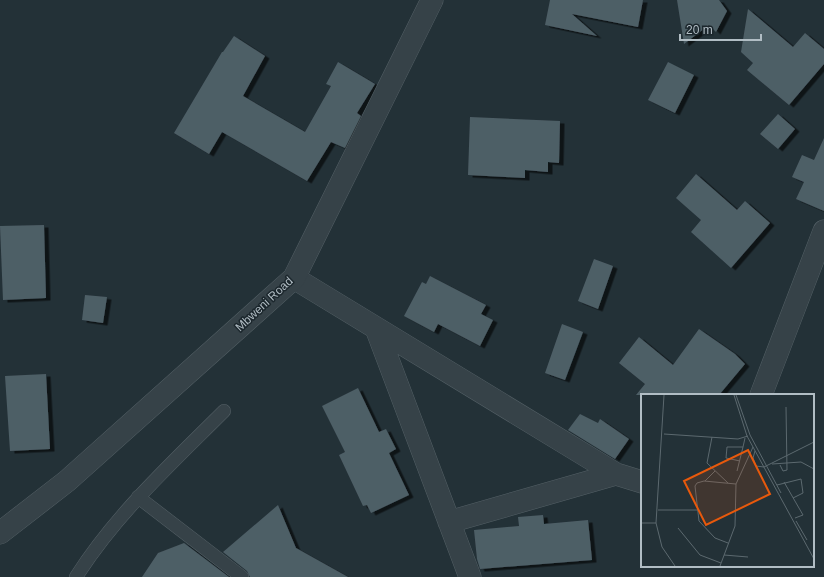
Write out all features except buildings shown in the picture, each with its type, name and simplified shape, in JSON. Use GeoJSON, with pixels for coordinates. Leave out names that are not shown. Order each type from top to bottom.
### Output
{"type":"FeatureCollection","features":[{"type":"Feature","properties":{"kind":"street","name":"Mbweni Road"},"geometry":{"type":"LineString","coordinates":[[0,533],[67,481],[294,278],[432,0]]}},
{"type":"Feature","properties":{"kind":"street"},"geometry":{"type":"LineString","coordinates":[[761,394],[824,231]]}},
{"type":"Feature","properties":{"kind":"street"},"geometry":{"type":"LineString","coordinates":[[294,278],[616,474],[641,482]]}},
{"type":"Feature","properties":{"kind":"street"},"geometry":{"type":"LineString","coordinates":[[376,328],[470,577]]}},
{"type":"Feature","properties":{"kind":"street"},"geometry":{"type":"LineString","coordinates":[[449,522],[616,474]]}},
{"type":"Feature","properties":{"kind":"lane"},"geometry":{"type":"LineString","coordinates":[[76,577],[138,497],[224,411]]}},
{"type":"Feature","properties":{"kind":"lane"},"geometry":{"type":"LineString","coordinates":[[138,497],[242,577]]}}]}
